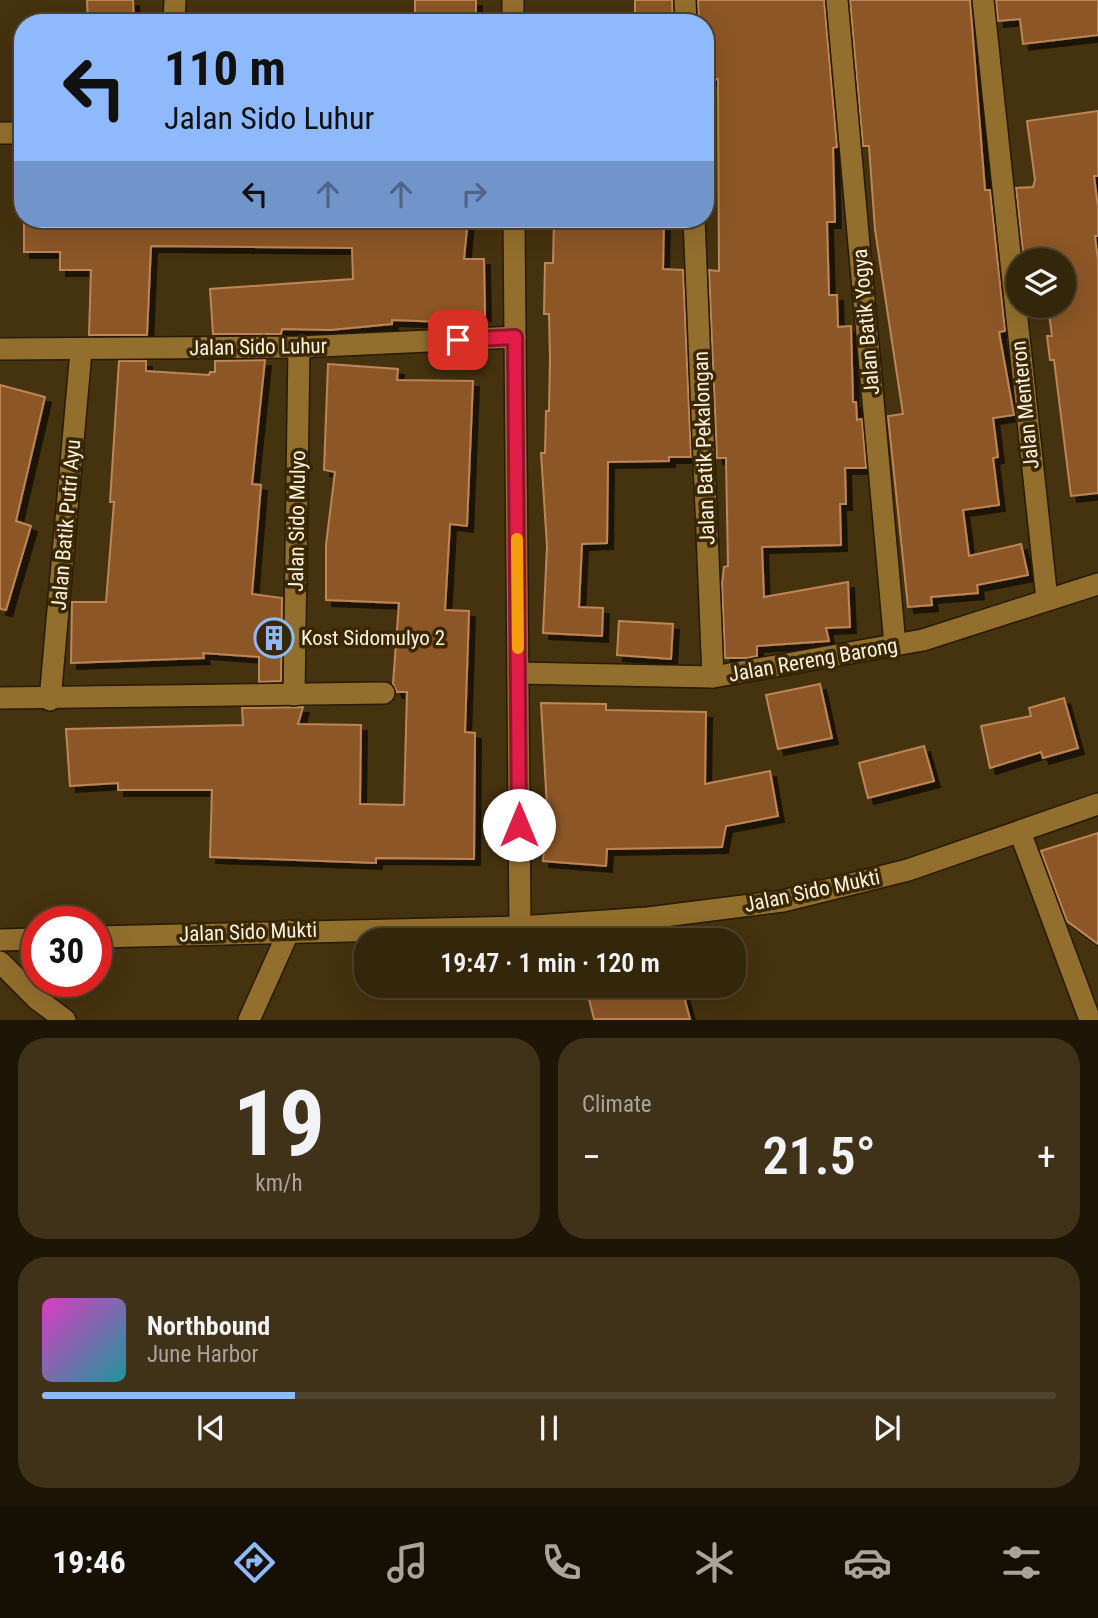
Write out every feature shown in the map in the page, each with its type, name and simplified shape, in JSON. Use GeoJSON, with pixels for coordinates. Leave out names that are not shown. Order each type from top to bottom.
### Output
{"type":"FeatureCollection","features":[{"type":"Feature","properties":{"kind":"street","name":"Jalan Batik Yogya"},"geometry":{"type":"LineString","coordinates":[[837,0],[895,645]]}},
{"type":"Feature","properties":{"kind":"street","name":"Jalan Menteron"},"geometry":{"type":"LineString","coordinates":[[983,0],[1047,600]]}},
{"type":"Feature","properties":{"kind":"street"},"geometry":{"type":"LineString","coordinates":[[514,228],[520,927]]}},
{"type":"Feature","properties":{"kind":"street","name":"Jalan Batik Pekalongan"},"geometry":{"type":"LineString","coordinates":[[694,228],[713,677]]}},
{"type":"Feature","properties":{"kind":"street","name":"Jalan Sido Luhur"},"geometry":{"type":"LineString","coordinates":[[0,349],[81,351],[299,347],[515,337]]}},
{"type":"Feature","properties":{"kind":"street","name":"Jalan Sido Mulyo"},"geometry":{"type":"LineString","coordinates":[[294,695],[299,347]]}},
{"type":"Feature","properties":{"kind":"street","name":"Jalan Batik Putri Ayu"},"geometry":{"type":"LineString","coordinates":[[50,700],[81,351]]}},
{"type":"Feature","properties":{"kind":"street","name":"Jalan Rereng Barong"},"geometry":{"type":"LineString","coordinates":[[518,673],[713,677],[923,640],[1098,584]]}},
{"type":"Feature","properties":{"kind":"street"},"geometry":{"type":"LineString","coordinates":[[0,698],[50,700],[384,693]]}},
{"type":"Feature","properties":{"kind":"street","name":"Jalan Sido Mukti"},"geometry":{"type":"LineString","coordinates":[[112,937],[520,927],[648,918],[783,901],[908,870],[1098,804]]}},
{"type":"Feature","properties":{"kind":"street"},"geometry":{"type":"LineString","coordinates":[[1020,832],[1090,1020]]}},
{"type":"Feature","properties":{"kind":"street"},"geometry":{"type":"LineString","coordinates":[[249,1020],[289,931]]}},
{"type":"Feature","properties":{"kind":"street"},"geometry":{"type":"LineString","coordinates":[[0,940],[21,939]]}},
{"type":"Feature","properties":{"kind":"street"},"geometry":{"type":"LineString","coordinates":[[0,962],[37,999],[65,1020]]}},
{"type":"Feature","properties":{"kind":"building"},"geometry":{"type":"Polygon","coordinates":[[[87,0],[133,0],[134,14],[88,14],[87,0]]]}},
{"type":"Feature","properties":{"kind":"building"},"geometry":{"type":"Polygon","coordinates":[[[415,0],[476,0],[476,14],[415,14],[415,0]]]}},
{"type":"Feature","properties":{"kind":"building"},"geometry":{"type":"Polygon","coordinates":[[[635,0],[672,0],[673,14],[635,14],[635,0]]]}},
{"type":"Feature","properties":{"kind":"building"},"geometry":{"type":"Polygon","coordinates":[[[698,0],[824,0],[837,147],[833,148],[835,222],[827,222],[829,295],[837,295],[838,327],[851,326],[853,402],[856,402],[857,420],[862,419],[866,468],[845,468],[846,504],[840,504],[841,545],[762,547],[764,597],[848,582],[850,627],[826,628],[829,641],[757,646],[757,656],[747,658],[725,658],[722,584],[724,567],[728,566],[726,458],[717,458],[709,270],[719,271],[718,79],[714,79],[714,14],[699,14],[698,0]]]}},
{"type":"Feature","properties":{"kind":"building"},"geometry":{"type":"Polygon","coordinates":[[[850,0],[970,0],[985,190],[990,190],[1005,331],[999,332],[1014,415],[993,418],[998,457],[993,458],[999,505],[963,510],[969,556],[1021,544],[1028,575],[977,585],[978,593],[931,597],[932,605],[908,607],[888,416],[903,414],[875,230],[869,146],[863,146],[850,0]]]}},
{"type":"Feature","properties":{"kind":"building"},"geometry":{"type":"Polygon","coordinates":[[[996,0],[1098,0],[1098,35],[1023,44],[1020,19],[998,21],[996,0]]]}},
{"type":"Feature","properties":{"kind":"building"},"geometry":{"type":"Polygon","coordinates":[[[1098,111],[1098,176],[1094,176],[1098,207],[1098,236],[1095,236],[1098,261],[1098,493],[1071,496],[1054,360],[1050,360],[1047,336],[1052,336],[1050,318],[1076,318],[1076,248],[1023,248],[1016,188],[1033,187],[1035,180],[1027,121],[1098,111]]]}},
{"type":"Feature","properties":{"kind":"building"},"geometry":{"type":"Polygon","coordinates":[[[24,228],[467,228],[464,259],[484,259],[485,315],[444,317],[444,322],[392,320],[392,324],[330,330],[282,329],[281,334],[213,334],[210,289],[353,279],[352,248],[151,246],[147,335],[89,335],[91,270],[60,270],[60,252],[24,252],[24,228]]]}},
{"type":"Feature","properties":{"kind":"building"},"geometry":{"type":"Polygon","coordinates":[[[554,228],[664,228],[663,269],[683,270],[691,457],[669,457],[669,461],[608,462],[607,543],[582,544],[579,607],[603,608],[602,636],[543,633],[547,546],[541,453],[545,453],[550,359],[549,314],[544,314],[545,263],[553,263],[554,228]]]}},
{"type":"Feature","properties":{"kind":"building"},"geometry":{"type":"Polygon","coordinates":[[[265,360],[252,484],[261,485],[252,594],[282,598],[281,681],[259,682],[259,657],[203,653],[204,658],[71,663],[72,602],[106,602],[114,502],[110,502],[119,361],[146,361],[146,371],[209,375],[210,372],[215,372],[215,361],[265,360]]]}},
{"type":"Feature","properties":{"kind":"building"},"geometry":{"type":"Polygon","coordinates":[[[328,364],[398,369],[397,380],[473,381],[467,526],[450,524],[445,610],[469,611],[465,732],[475,733],[474,859],[376,858],[376,863],[210,857],[212,790],[118,790],[118,783],[70,786],[66,729],[243,725],[242,708],[303,707],[298,724],[361,725],[360,804],[404,805],[407,692],[397,692],[393,684],[399,603],[326,600],[326,545],[335,472],[324,470],[328,364]]]}},
{"type":"Feature","properties":{"kind":"building"},"geometry":{"type":"Polygon","coordinates":[[[0,385],[45,397],[16,521],[31,526],[6,610],[0,609],[0,385]]]}},
{"type":"Feature","properties":{"kind":"building"},"geometry":{"type":"Polygon","coordinates":[[[619,621],[673,624],[671,659],[617,655],[619,621]]]}},
{"type":"Feature","properties":{"kind":"building"},"geometry":{"type":"Polygon","coordinates":[[[820,684],[832,738],[778,749],[766,695],[820,684]]]}},
{"type":"Feature","properties":{"kind":"building"},"geometry":{"type":"Polygon","coordinates":[[[1064,698],[1078,748],[1043,758],[1041,752],[990,768],[981,726],[1031,716],[1029,708],[1064,698]]]}},
{"type":"Feature","properties":{"kind":"building"},"geometry":{"type":"Polygon","coordinates":[[[541,703],[606,704],[606,710],[706,712],[705,784],[770,771],[778,816],[726,826],[722,847],[607,849],[606,866],[543,861],[547,808],[541,703]]]}},
{"type":"Feature","properties":{"kind":"building"},"geometry":{"type":"Polygon","coordinates":[[[924,746],[934,781],[868,798],[859,763],[924,746]]]}},
{"type":"Feature","properties":{"kind":"building"},"geometry":{"type":"Polygon","coordinates":[[[1098,833],[1098,944],[1067,921],[1041,851],[1098,833]]]}},
{"type":"Feature","properties":{"kind":"building"},"geometry":{"type":"Polygon","coordinates":[[[589,998],[684,998],[690,1019],[594,1019],[589,998]]]}},
{"type":"Feature","properties":{"kind":"slow traffic"},"geometry":{"type":"LineString","coordinates":[[517,539],[518,648]]}},
{"type":"Feature","properties":{"kind":"place","name":"Kost Sidomulyo 2"},"geometry":{"type":"Point","coordinates":[274,638]}},
{"type":"Feature","properties":{"kind":"route"},"geometry":{"type":"LineString","coordinates":[[458,340],[515,337],[519,825]]}}]}
